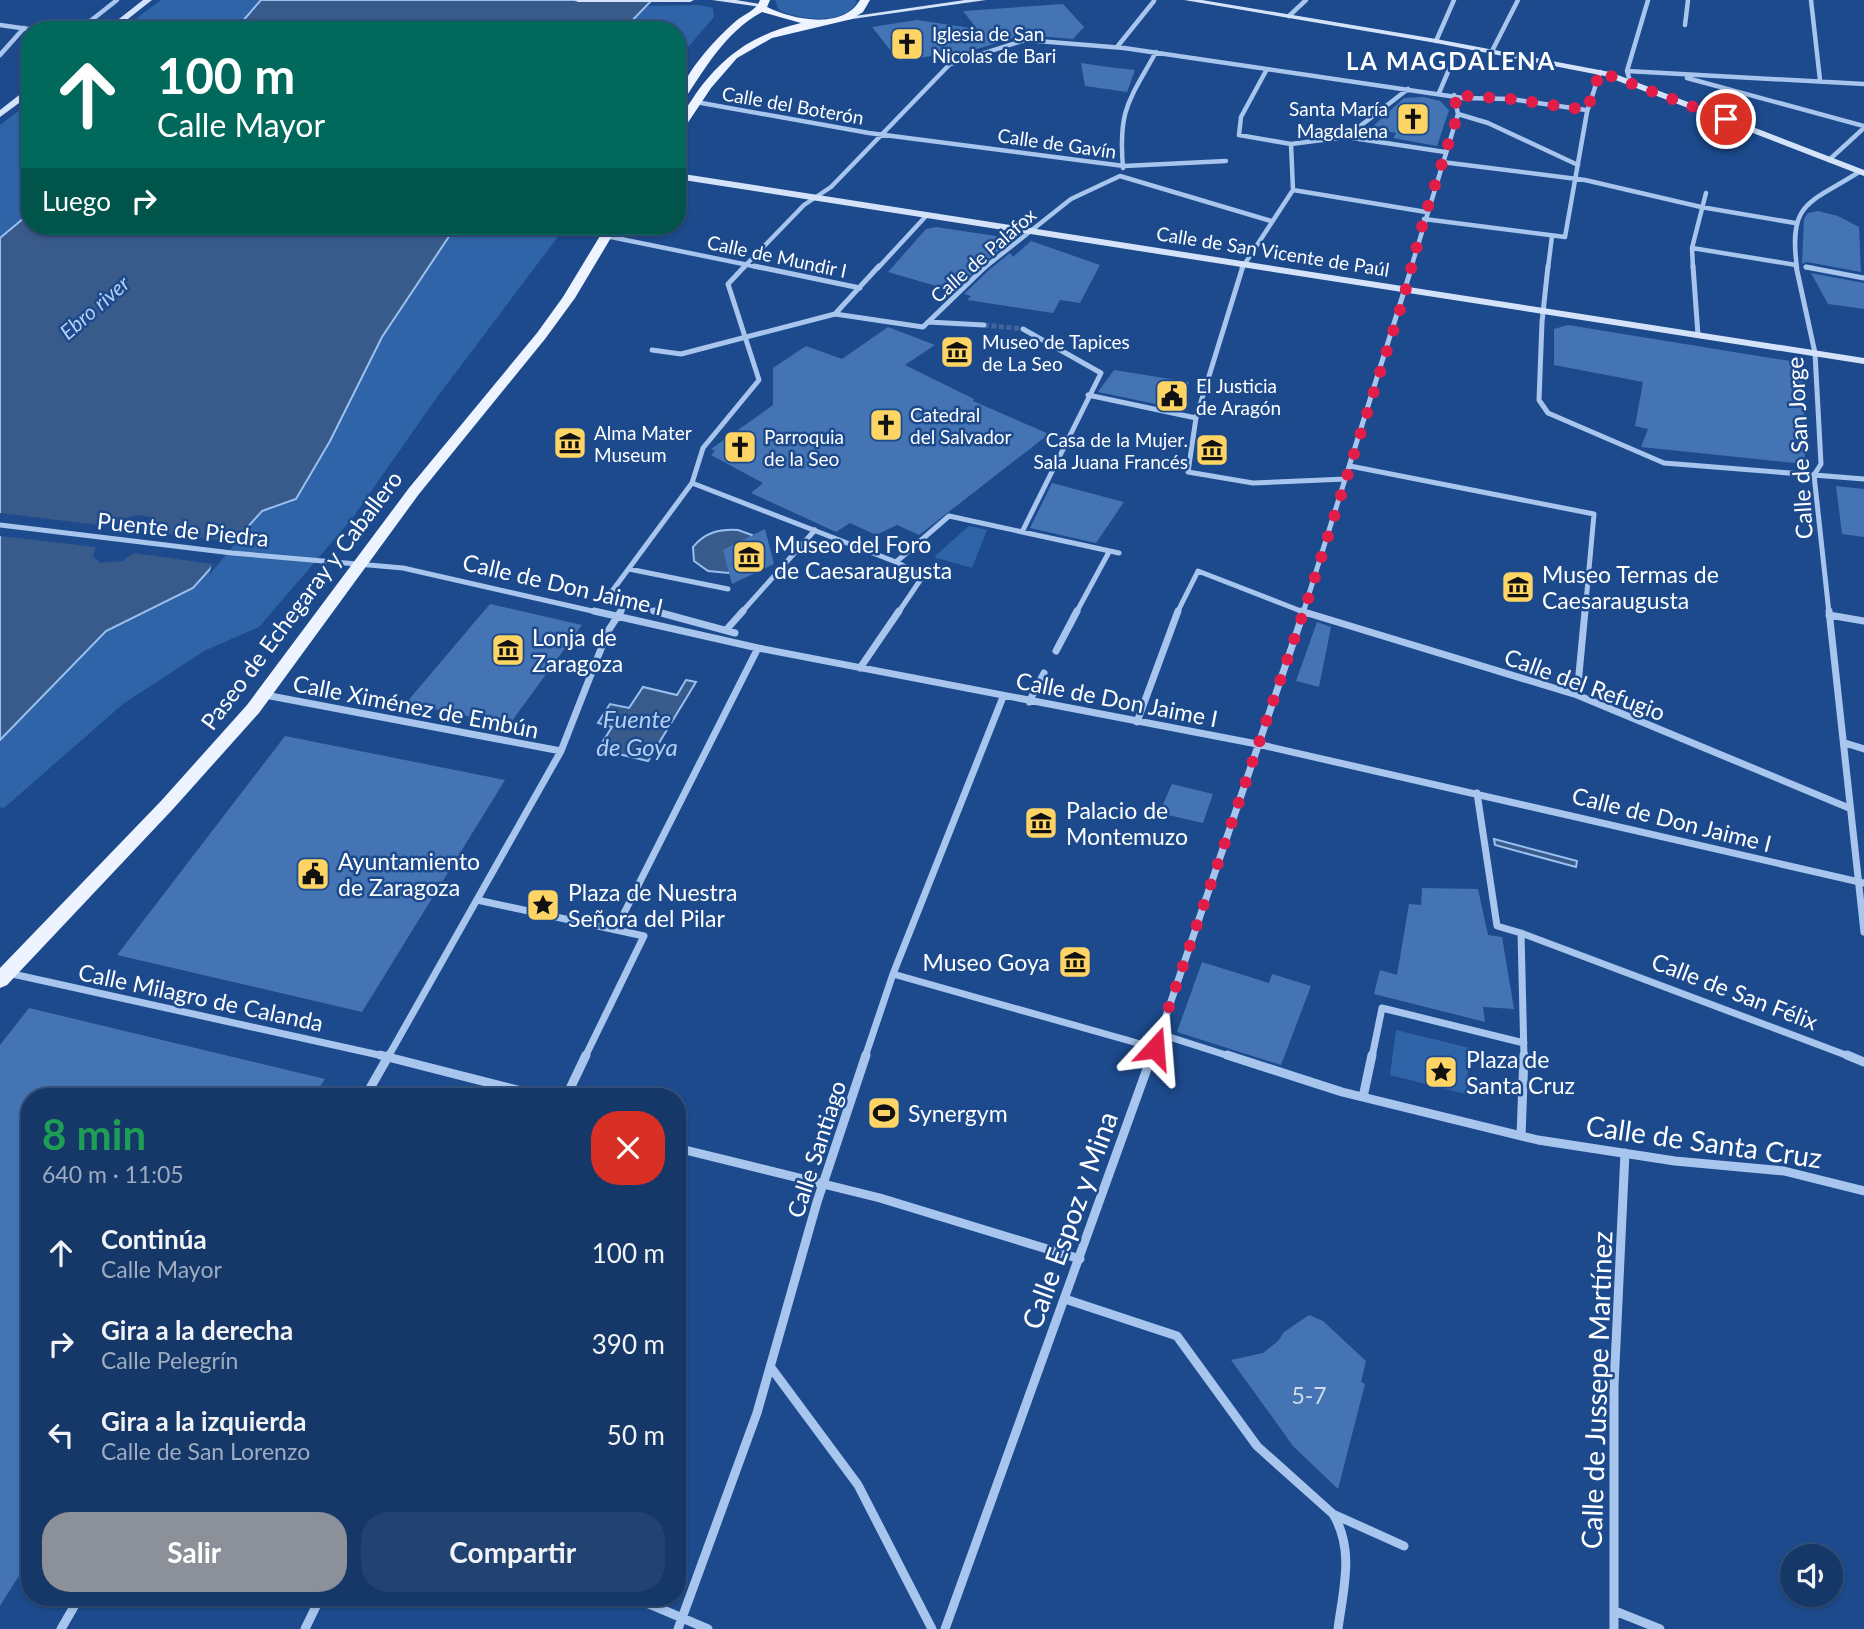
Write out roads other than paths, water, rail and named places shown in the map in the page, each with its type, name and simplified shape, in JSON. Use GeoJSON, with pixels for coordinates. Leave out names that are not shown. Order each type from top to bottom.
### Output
{"type":"FeatureCollection","features":[{"type":"Feature","properties":{"kind":"main road"},"geometry":{"type":"LineString","coordinates":[[686,117],[725,62],[742,47],[772,33],[845,18],[863,7],[865,0]]}},
{"type":"Feature","properties":{"kind":"main road"},"geometry":{"type":"LineString","coordinates":[[686,90],[707,59],[763,4],[791,19],[822,22]]}},
{"type":"Feature","properties":{"kind":"main road","name":"Paseo de Echegaray y Caballero"},"geometry":{"type":"LineString","coordinates":[[4,977],[167,805],[264,695],[414,491],[541,336],[606,235]]}},
{"type":"Feature","properties":{"kind":"street"},"geometry":{"type":"LineString","coordinates":[[90,21],[117,0]]}},
{"type":"Feature","properties":{"kind":"street"},"geometry":{"type":"LineString","coordinates":[[121,21],[148,0]]}},
{"type":"Feature","properties":{"kind":"street"},"geometry":{"type":"LineString","coordinates":[[578,0],[690,0]]}},
{"type":"Feature","properties":{"kind":"street"},"geometry":{"type":"LineString","coordinates":[[716,0],[763,4]]}},
{"type":"Feature","properties":{"kind":"street"},"geometry":{"type":"LineString","coordinates":[[845,18],[982,0]]}},
{"type":"Feature","properties":{"kind":"street"},"geometry":{"type":"LineString","coordinates":[[1188,0],[1436,41],[1600,72],[1630,81],[1862,173]]}},
{"type":"Feature","properties":{"kind":"street"},"geometry":{"type":"LineString","coordinates":[[1289,16],[1306,0]]}},
{"type":"Feature","properties":{"kind":"street"},"geometry":{"type":"LineString","coordinates":[[1436,41],[1453,0]]}},
{"type":"Feature","properties":{"kind":"street"},"geometry":{"type":"LineString","coordinates":[[1492,51],[1518,0]]}},
{"type":"Feature","properties":{"kind":"street"},"geometry":{"type":"LineString","coordinates":[[1630,81],[1627,71],[1648,0]]}},
{"type":"Feature","properties":{"kind":"street"},"geometry":{"type":"LineString","coordinates":[[1685,25],[1688,0]]}},
{"type":"Feature","properties":{"kind":"street"},"geometry":{"type":"LineString","coordinates":[[1811,0],[1820,80]]}},
{"type":"Feature","properties":{"kind":"street"},"geometry":{"type":"LineString","coordinates":[[1117,47],[1154,1]]}},
{"type":"Feature","properties":{"kind":"street"},"geometry":{"type":"LineString","coordinates":[[0,24],[21,28]]}},
{"type":"Feature","properties":{"kind":"street"},"geometry":{"type":"LineString","coordinates":[[0,55],[21,31]]}},
{"type":"Feature","properties":{"kind":"street"},"geometry":{"type":"LineString","coordinates":[[735,633],[607,598],[692,483],[703,448],[758,380],[728,284],[745,263],[813,197],[829,189],[885,135],[950,64],[1028,39],[1117,47],[1438,93],[1511,99],[1587,110]]}},
{"type":"Feature","properties":{"kind":"street"},"geometry":{"type":"LineString","coordinates":[[1156,52],[1123,113],[1120,134],[1124,166],[1120,176],[1271,221]]}},
{"type":"Feature","properties":{"kind":"street"},"geometry":{"type":"LineString","coordinates":[[1438,93],[1456,53]]}},
{"type":"Feature","properties":{"kind":"street"},"geometry":{"type":"LineString","coordinates":[[1267,69],[1241,117],[1239,135],[1291,144],[1346,137],[1445,152]]}},
{"type":"Feature","properties":{"kind":"street"},"geometry":{"type":"LineString","coordinates":[[1627,71],[1864,83]]}},
{"type":"Feature","properties":{"kind":"street"},"geometry":{"type":"LineString","coordinates":[[1424,219],[1565,237],[1575,197],[1587,110],[1600,72]]}},
{"type":"Feature","properties":{"kind":"street"},"geometry":{"type":"LineString","coordinates":[[1672,75],[1864,127]]}},
{"type":"Feature","properties":{"kind":"street"},"geometry":{"type":"LineString","coordinates":[[1346,137],[1409,89]]}},
{"type":"Feature","properties":{"kind":"street"},"geometry":{"type":"LineString","coordinates":[[1454,95],[1458,114],[1474,117],[1524,143],[1578,165]]}},
{"type":"Feature","properties":{"kind":"street"},"geometry":{"type":"LineString","coordinates":[[0,114],[21,98]]}},
{"type":"Feature","properties":{"kind":"street","name":"Calle del Boterón"},"geometry":{"type":"LineString","coordinates":[[696,102],[885,135]]}},
{"type":"Feature","properties":{"kind":"street","name":"Calle Espoz y Mina"},"geometry":{"type":"LineString","coordinates":[[945,1629],[1160,1034],[1304,612],[1458,114]]}},
{"type":"Feature","properties":{"kind":"street"},"geometry":{"type":"LineString","coordinates":[[1829,160],[1864,127]]}},
{"type":"Feature","properties":{"kind":"street","name":"Calle de Gavín"},"geometry":{"type":"LineString","coordinates":[[885,135],[1124,166],[1226,161]]}},
{"type":"Feature","properties":{"kind":"street"},"geometry":{"type":"LineString","coordinates":[[1291,144],[1290,171],[1293,190],[1243,265],[1196,418],[1188,472],[1253,483],[1346,479]]}},
{"type":"Feature","properties":{"kind":"street"},"geometry":{"type":"LineString","coordinates":[[1442,162],[1576,179],[1701,207],[1795,222],[1800,211],[1862,173]]}},
{"type":"Feature","properties":{"kind":"street","name":"Calle de Palafox"},"geometry":{"type":"LineString","coordinates":[[835,314],[923,327],[1028,230],[1098,183],[1120,176]]}},
{"type":"Feature","properties":{"kind":"street","name":"Calle de San Vicente de Paúl"},"geometry":{"type":"LineString","coordinates":[[686,177],[1864,360]]}},
{"type":"Feature","properties":{"kind":"street"},"geometry":{"type":"LineString","coordinates":[[1293,190],[1426,212]]}},
{"type":"Feature","properties":{"kind":"street"},"geometry":{"type":"LineString","coordinates":[[1698,335],[1692,248],[1706,193]]}},
{"type":"Feature","properties":{"kind":"street"},"geometry":{"type":"LineString","coordinates":[[652,350],[681,354],[835,314],[927,215]]}},
{"type":"Feature","properties":{"kind":"street","name":"Calle de San Jorge"},"geometry":{"type":"LineString","coordinates":[[1795,222],[1796,265],[1815,353],[1821,464],[1814,475],[1864,932]]}},
{"type":"Feature","properties":{"kind":"street","name":"Calle de Mundir I"},"geometry":{"type":"LineString","coordinates":[[626,235],[860,288]]}},
{"type":"Feature","properties":{"kind":"street"},"geometry":{"type":"LineString","coordinates":[[1552,236],[1539,400],[1542,407],[1556,418],[1664,463],[1864,479]]}},
{"type":"Feature","properties":{"kind":"street"},"geometry":{"type":"LineString","coordinates":[[1692,248],[1796,265]]}},
{"type":"Feature","properties":{"kind":"street"},"geometry":{"type":"LineString","coordinates":[[1806,267],[1864,278]]}},
{"type":"Feature","properties":{"kind":"street"},"geometry":{"type":"LineString","coordinates":[[928,322],[984,325]]}},
{"type":"Feature","properties":{"kind":"street"},"geometry":{"type":"LineString","coordinates":[[1022,532],[1101,373],[1023,329]]}},
{"type":"Feature","properties":{"kind":"street"},"geometry":{"type":"LineString","coordinates":[[1088,395],[1196,418]]}},
{"type":"Feature","properties":{"kind":"street"},"geometry":{"type":"LineString","coordinates":[[1350,466],[1594,514],[1577,695]]}},
{"type":"Feature","properties":{"kind":"street"},"geometry":{"type":"LineString","coordinates":[[692,483],[896,562],[923,576],[860,668]]}},
{"type":"Feature","properties":{"kind":"street"},"geometry":{"type":"LineString","coordinates":[[896,562],[949,516],[1119,553]]}},
{"type":"Feature","properties":{"kind":"street","name":"Puente de Piedra"},"geometry":{"type":"LineString","coordinates":[[0,525],[232,554],[361,565]]}},
{"type":"Feature","properties":{"kind":"street"},"geometry":{"type":"LineString","coordinates":[[727,629],[814,530]]}},
{"type":"Feature","properties":{"kind":"street"},"geometry":{"type":"LineString","coordinates":[[1056,651],[1109,552]]}},
{"type":"Feature","properties":{"kind":"street","name":"Calle de Don Jaime I"},"geometry":{"type":"LineString","coordinates":[[361,565],[403,568],[758,648],[1257,744],[1860,882]]}},
{"type":"Feature","properties":{"kind":"street"},"geometry":{"type":"LineString","coordinates":[[629,569],[728,589]]}},
{"type":"Feature","properties":{"kind":"street","name":"Calle del Refugio"},"geometry":{"type":"LineString","coordinates":[[1137,722],[1183,597],[1198,571],[1304,612],[1577,695],[1849,808]]}},
{"type":"Feature","properties":{"kind":"street"},"geometry":{"type":"LineString","coordinates":[[370,1088],[561,751],[608,631],[626,603]]}},
{"type":"Feature","properties":{"kind":"street"},"geometry":{"type":"LineString","coordinates":[[1829,615],[1864,621]]}},
{"type":"Feature","properties":{"kind":"street"},"geometry":{"type":"LineString","coordinates":[[616,929],[758,648]]}},
{"type":"Feature","properties":{"kind":"street"},"geometry":{"type":"LineString","coordinates":[[1029,702],[1044,673]]}},
{"type":"Feature","properties":{"kind":"street","name":"Calle Ximénez de Embún"},"geometry":{"type":"LineString","coordinates":[[264,695],[561,751]]}},
{"type":"Feature","properties":{"kind":"street","name":"Calle Santiago"},"geometry":{"type":"LineString","coordinates":[[680,1624],[772,1368],[825,1181],[893,974],[1003,697]]}},
{"type":"Feature","properties":{"kind":"street"},"geometry":{"type":"LineString","coordinates":[[1845,743],[1864,749]]}},
{"type":"Feature","properties":{"kind":"street","name":"Calle de San Félix"},"geometry":{"type":"LineString","coordinates":[[1477,793],[1497,926],[1592,957],[1864,1062]]}},
{"type":"Feature","properties":{"kind":"street"},"geometry":{"type":"LineString","coordinates":[[477,900],[644,936],[570,1088]]}},
{"type":"Feature","properties":{"kind":"street"},"geometry":{"type":"LineString","coordinates":[[1521,933],[1525,1010],[1521,1136]]}},
{"type":"Feature","properties":{"kind":"street"},"geometry":{"type":"LineString","coordinates":[[893,974],[1155,1048]]}},
{"type":"Feature","properties":{"kind":"street","name":"Calle Milagro de Calanda"},"geometry":{"type":"LineString","coordinates":[[4,977],[388,1057]]}},
{"type":"Feature","properties":{"kind":"street"},"geometry":{"type":"LineString","coordinates":[[1363,1097],[1382,1008],[1524,1043]]}},
{"type":"Feature","properties":{"kind":"street","name":"Calle de Santa Cruz"},"geometry":{"type":"LineString","coordinates":[[1160,1034],[1342,1092],[1538,1140],[1784,1171],[1864,1191]]}},
{"type":"Feature","properties":{"kind":"street"},"geometry":{"type":"LineString","coordinates":[[388,1057],[510,1088]]}},
{"type":"Feature","properties":{"kind":"street"},"geometry":{"type":"LineString","coordinates":[[686,1150],[825,1181],[968,1222],[1080,1259]]}},
{"type":"Feature","properties":{"kind":"street","name":"Calle de Jussepe Martínez"},"geometry":{"type":"LineString","coordinates":[[1614,1629],[1614,1386],[1625,1153]]}},
{"type":"Feature","properties":{"kind":"street"},"geometry":{"type":"LineString","coordinates":[[1065,1299],[1177,1336],[1256,1446],[1332,1514],[1341,1526],[1346,1545],[1338,1629]]}},
{"type":"Feature","properties":{"kind":"street"},"geometry":{"type":"LineString","coordinates":[[772,1368],[858,1485],[932,1629]]}},
{"type":"Feature","properties":{"kind":"street"},"geometry":{"type":"LineString","coordinates":[[1332,1514],[1404,1546]]}},
{"type":"Feature","properties":{"kind":"street"},"geometry":{"type":"LineString","coordinates":[[61,1629],[74,1606]]}},
{"type":"Feature","properties":{"kind":"street"},"geometry":{"type":"LineString","coordinates":[[305,1629],[316,1606]]}},
{"type":"Feature","properties":{"kind":"street"},"geometry":{"type":"LineString","coordinates":[[649,1606],[680,1624],[708,1629]]}},
{"type":"Feature","properties":{"kind":"street"},"geometry":{"type":"LineString","coordinates":[[1615,1611],[1660,1629]]}},
{"type":"Feature","properties":{"kind":"water"},"geometry":{"type":"Polygon","coordinates":[[[261,0],[652,0],[632,21],[243,21],[261,0]]]}},
{"type":"Feature","properties":{"kind":"water","name":"Ebro river"},"geometry":{"type":"Polygon","coordinates":[[[21,220],[21,235],[450,235],[382,337],[330,441],[296,499],[262,511],[193,588],[106,631],[0,740],[0,238],[21,220]]]}},
{"type":"Feature","properties":{"kind":"water"},"geometry":{"type":"Polygon","coordinates":[[[738,530],[752,535],[729,573],[708,571],[694,561],[693,547],[703,538],[719,531],[738,530]]]}},
{"type":"Feature","properties":{"kind":"water","name":"Fuente de Goya"},"geometry":{"type":"Polygon","coordinates":[[[686,680],[696,682],[648,761],[598,749],[612,727],[598,723],[610,704],[629,708],[643,687],[677,695],[686,680]]]}},
{"type":"Feature","properties":{"kind":"water"},"geometry":{"type":"Polygon","coordinates":[[[1494,839],[1577,861],[1576,867],[1495,845],[1494,839]]]}},
{"type":"Feature","properties":{"kind":"tunnel"},"geometry":{"type":"LineString","coordinates":[[984,325],[1023,329]]}},
{"type":"Feature","properties":{"kind":"place","name":"Iglesia de San Nicolas de Bari"},"geometry":{"type":"Point","coordinates":[907,44]}},
{"type":"Feature","properties":{"kind":"place","name":"Santa María Magdalena"},"geometry":{"type":"Point","coordinates":[1413,119]}},
{"type":"Feature","properties":{"kind":"place","name":"Museo de Tapices de La Seo"},"geometry":{"type":"Point","coordinates":[957,352]}},
{"type":"Feature","properties":{"kind":"place","name":"El Justicia de Aragón"},"geometry":{"type":"Point","coordinates":[1172,396]}},
{"type":"Feature","properties":{"kind":"place","name":"Catedral del Salvador"},"geometry":{"type":"Point","coordinates":[886,425]}},
{"type":"Feature","properties":{"kind":"place","name":"Alma Mater Museum"},"geometry":{"type":"Point","coordinates":[570,443]}},
{"type":"Feature","properties":{"kind":"place","name":"Parroquia de la Seo"},"geometry":{"type":"Point","coordinates":[740,447]}},
{"type":"Feature","properties":{"kind":"place","name":"Casa de la Mujer. Sala Juana Francés"},"geometry":{"type":"Point","coordinates":[1212,450]}},
{"type":"Feature","properties":{"kind":"place","name":"Museo del Foro de Caesaraugusta"},"geometry":{"type":"Point","coordinates":[749,557]}},
{"type":"Feature","properties":{"kind":"place","name":"Museo Termas de Caesaraugusta"},"geometry":{"type":"Point","coordinates":[1518,587]}},
{"type":"Feature","properties":{"kind":"place","name":"Lonja de Zaragoza"},"geometry":{"type":"Point","coordinates":[508,650]}},
{"type":"Feature","properties":{"kind":"place","name":"Palacio de Montemuzo"},"geometry":{"type":"Point","coordinates":[1041,823]}},
{"type":"Feature","properties":{"kind":"place","name":"Ayuntamiento de Zaragoza"},"geometry":{"type":"Point","coordinates":[313,874]}},
{"type":"Feature","properties":{"kind":"place","name":"Plaza de Nuestra Señora del Pilar"},"geometry":{"type":"Point","coordinates":[543,905]}},
{"type":"Feature","properties":{"kind":"place","name":"Museo Goya"},"geometry":{"type":"Point","coordinates":[1075,962]}},
{"type":"Feature","properties":{"kind":"place","name":"Plaza de Santa Cruz"},"geometry":{"type":"Point","coordinates":[1441,1072]}},
{"type":"Feature","properties":{"kind":"place","name":"Synergym"},"geometry":{"type":"Point","coordinates":[884,1113]}},
{"type":"Feature","properties":{"kind":"district","name":"LA MAGDALENA"},"geometry":{"type":"Point","coordinates":[1451,60]}}]}
